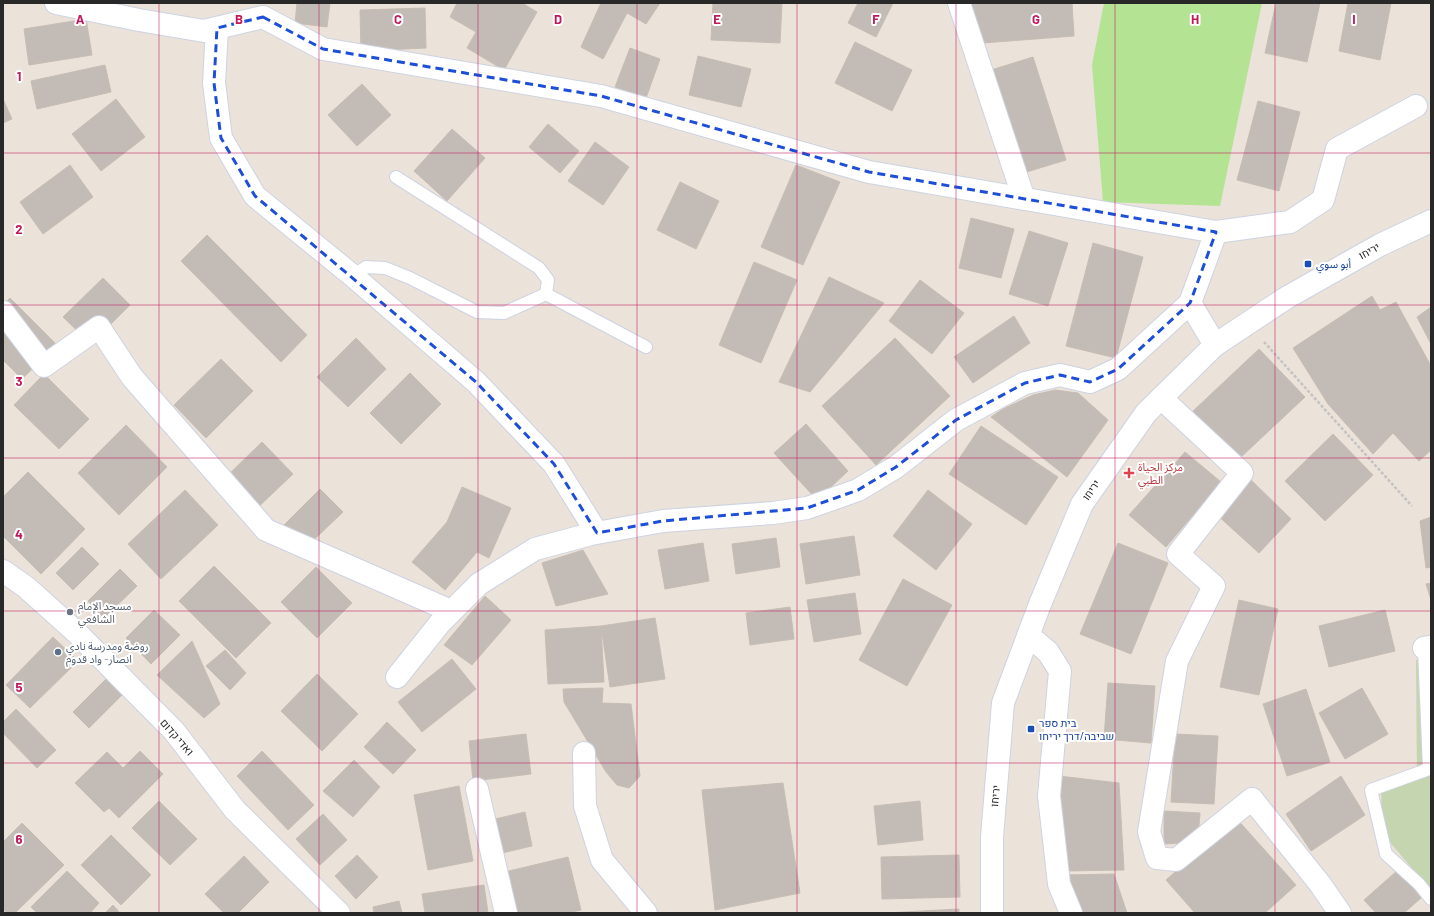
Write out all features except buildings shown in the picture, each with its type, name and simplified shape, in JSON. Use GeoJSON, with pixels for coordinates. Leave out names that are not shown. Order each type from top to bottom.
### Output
{"type":"FeatureCollection","features":[{"type":"Feature","properties":{"kind":"street"},"geometry":{"type":"LineString","coordinates":[[56,3],[139,20],[204,31],[267,10],[323,49],[601,96],[869,172],[1216,232],[1290,222],[1323,200],[1337,150],[1416,106]]}},
{"type":"Feature","properties":{"kind":"street"},"geometry":{"type":"LineString","coordinates":[[959,3],[1024,199]]}},
{"type":"Feature","properties":{"kind":"street"},"geometry":{"type":"LineString","coordinates":[[216,28],[214,83],[221,138],[255,196],[353,276],[476,382],[554,464],[597,533]]}},
{"type":"Feature","properties":{"kind":"street","name":"יריחו"},"geometry":{"type":"LineString","coordinates":[[992,913],[992,837],[1003,703],[1028,635],[1082,504],[1146,413],[1215,345],[1286,298],[1380,245],[1431,221]]}},
{"type":"Feature","properties":{"kind":"street"},"geometry":{"type":"LineString","coordinates":[[397,677],[440,622],[480,584],[535,549],[597,533],[664,521],[773,513],[807,508],[858,490],[896,467],[956,420],[1025,382],[1060,375],[1090,382],[1118,369],[1190,303],[1216,232]]}},
{"type":"Feature","properties":{"kind":"street"},"geometry":{"type":"LineString","coordinates":[[1190,303],[1215,345]]}},
{"type":"Feature","properties":{"kind":"street"},"geometry":{"type":"LineString","coordinates":[[3,312],[44,366],[100,326],[132,377],[266,530],[451,611]]}},
{"type":"Feature","properties":{"kind":"street"},"geometry":{"type":"LineString","coordinates":[[1161,398],[1242,473],[1178,554],[1214,586],[1177,661],[1149,832],[1157,858],[1176,860],[1252,799],[1320,884],[1340,913]]}},
{"type":"Feature","properties":{"kind":"street","name":"ואדי קדום"},"geometry":{"type":"LineString","coordinates":[[3,571],[26,587],[76,632],[174,731],[236,810],[339,913]]}},
{"type":"Feature","properties":{"kind":"street"},"geometry":{"type":"LineString","coordinates":[[1028,635],[1048,652],[1060,671],[1049,796],[1059,884],[1071,913]]}},
{"type":"Feature","properties":{"kind":"street"},"geometry":{"type":"LineString","coordinates":[[584,753],[585,806],[602,860],[646,913]]}},
{"type":"Feature","properties":{"kind":"street"},"geometry":{"type":"LineString","coordinates":[[477,788],[506,913]]}},
{"type":"Feature","properties":{"kind":"lane"},"geometry":{"type":"LineString","coordinates":[[396,177],[539,268],[548,280],[546,294]]}},
{"type":"Feature","properties":{"kind":"lane"},"geometry":{"type":"LineString","coordinates":[[353,276],[366,266],[385,268],[410,278],[477,312],[504,313],[546,294]]}},
{"type":"Feature","properties":{"kind":"lane"},"geometry":{"type":"LineString","coordinates":[[546,294],[646,347]]}},
{"type":"Feature","properties":{"kind":"lane"},"geometry":{"type":"LineString","coordinates":[[1428,648],[1429,769],[1371,790],[1386,854],[1419,884],[1431,899]]}},
{"type":"Feature","properties":{"kind":"path"},"geometry":{"type":"LineString","coordinates":[[1247,324],[1412,506]]}},
{"type":"Feature","properties":{"kind":"highlighted area"},"geometry":{"type":"Polygon","coordinates":[[[263,17],[323,49],[601,96],[869,172],[1216,232],[1190,303],[1118,369],[1090,382],[1060,375],[1025,383],[956,420],[896,467],[858,490],[807,508],[663,521],[597,533],[554,464],[476,382],[255,196],[221,138],[214,83],[217,28],[263,17]]]}},
{"type":"Feature","properties":{"kind":"green space"},"geometry":{"type":"Polygon","coordinates":[[[1104,3],[1262,3],[1220,206],[1103,202],[1092,65],[1104,3]]]}},
{"type":"Feature","properties":{"kind":"green space"},"geometry":{"type":"Polygon","coordinates":[[[1431,657],[1431,891],[1383,834],[1381,792],[1417,780],[1416,660],[1431,657]]]}},
{"type":"Feature","properties":{"kind":"place","name":"أبو سوي"},"geometry":{"type":"Point","coordinates":[1308,264]}},
{"type":"Feature","properties":{"kind":"place","name":"مركز الحياة الطبي"},"geometry":{"type":"Point","coordinates":[1129,473]}},
{"type":"Feature","properties":{"kind":"place","name":"مسجد الإمام الشافعي"},"geometry":{"type":"Point","coordinates":[70,612]}},
{"type":"Feature","properties":{"kind":"place","name":"روضة ومدرسة نادي انصار- واد قدوم"},"geometry":{"type":"Point","coordinates":[58,652]}},
{"type":"Feature","properties":{"kind":"place","name":"בית ספר שביבה/דרך יריחו"},"geometry":{"type":"Point","coordinates":[1031,729]}}]}
